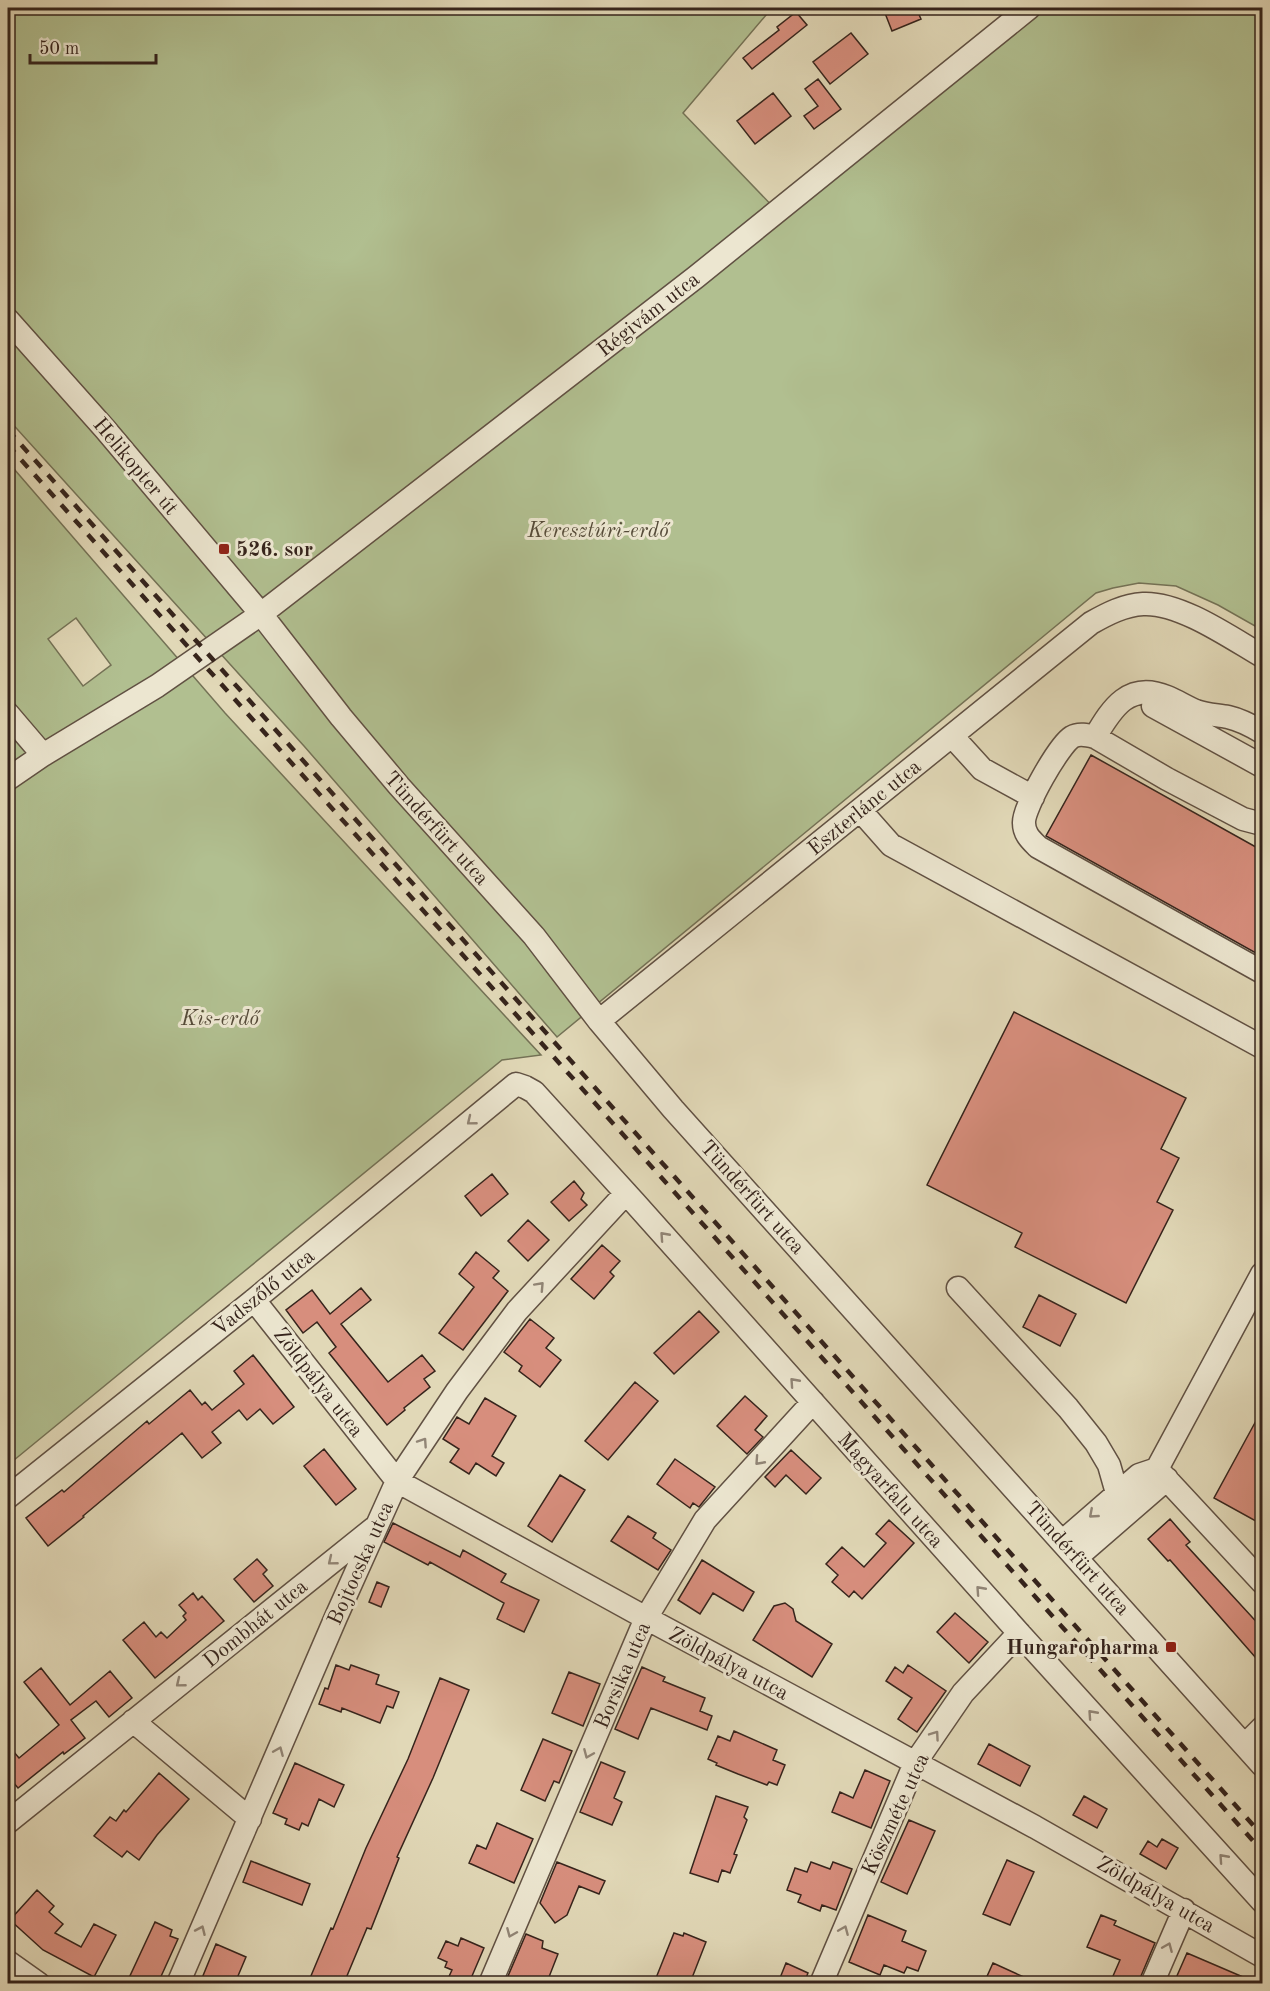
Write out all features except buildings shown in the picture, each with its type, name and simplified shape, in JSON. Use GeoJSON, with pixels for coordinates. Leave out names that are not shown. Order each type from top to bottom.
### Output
{"type":"FeatureCollection","features":[{"type":"Feature","properties":{"kind":"street","name":"Régivám utca"},"geometry":{"type":"LineString","coordinates":[[261,614],[696,277],[1029,8]]}},
{"type":"Feature","properties":{"kind":"street","name":"Helikopter út"},"geometry":{"type":"LineString","coordinates":[[8,320],[105,429],[261,614]]}},
{"type":"Feature","properties":{"kind":"street","name":"Eszterlánc utca"},"geometry":{"type":"LineString","coordinates":[[599,1021],[1091,623],[1107,614],[1135,604],[1155,604],[1176,609],[1263,656]]}},
{"type":"Feature","properties":{"kind":"street"},"geometry":{"type":"LineString","coordinates":[[8,779],[43,755],[157,686],[261,614]]}},
{"type":"Feature","properties":{"kind":"street","name":"Tündérfürt utca"},"geometry":{"type":"LineString","coordinates":[[261,614],[341,717],[399,786],[534,936],[599,1021],[673,1109],[1263,1765]]}},
{"type":"Feature","properties":{"kind":"street"},"geometry":{"type":"LineString","coordinates":[[1095,737],[1108,715],[1124,698],[1131,694],[1150,693],[1166,696],[1196,711],[1229,717],[1263,732]]}},
{"type":"Feature","properties":{"kind":"street"},"geometry":{"type":"LineString","coordinates":[[1131,694],[1263,766]]}},
{"type":"Feature","properties":{"kind":"street"},"geometry":{"type":"LineString","coordinates":[[8,714],[43,755]]}},
{"type":"Feature","properties":{"kind":"street"},"geometry":{"type":"LineString","coordinates":[[1263,824],[1243,819],[1095,737],[1083,734],[1073,736],[1062,746],[1026,809],[1024,824],[1028,838],[1038,847],[1263,972]]}},
{"type":"Feature","properties":{"kind":"street"},"geometry":{"type":"LineString","coordinates":[[952,736],[982,769],[1033,797]]}},
{"type":"Feature","properties":{"kind":"street"},"geometry":{"type":"LineString","coordinates":[[860,810],[891,845],[1263,1047]]}},
{"type":"Feature","properties":{"kind":"street","name":"Magyarfalu utca"},"geometry":{"type":"LineString","coordinates":[[516,1084],[534,1092],[1019,1634],[1263,1901]]}},
{"type":"Feature","properties":{"kind":"street","name":"Vadszőlő utca"},"geometry":{"type":"LineString","coordinates":[[8,1497],[254,1300],[516,1084]]}},
{"type":"Feature","properties":{"kind":"street","name":"Bojtocska utca"},"geometry":{"type":"LineString","coordinates":[[178,1983],[397,1481],[457,1391],[517,1311],[626,1193]]}},
{"type":"Feature","properties":{"kind":"street"},"geometry":{"type":"LineString","coordinates":[[1070,1549],[1162,1474],[1263,1274]]}},
{"type":"Feature","properties":{"kind":"street"},"geometry":{"type":"LineString","coordinates":[[958,1288],[1068,1408],[1096,1443],[1109,1465],[1117,1493]]}},
{"type":"Feature","properties":{"kind":"street","name":"Zöldpálya utca"},"geometry":{"type":"LineString","coordinates":[[254,1300],[397,1481],[1035,1827],[1263,1956]]}},
{"type":"Feature","properties":{"kind":"street","name":"Borsika utca"},"geometry":{"type":"LineString","coordinates":[[490,1983],[646,1618],[705,1520],[813,1402]]}},
{"type":"Feature","properties":{"kind":"street"},"geometry":{"type":"LineString","coordinates":[[1070,1549],[1117,1493],[1139,1475],[1162,1474],[1263,1582]]}},
{"type":"Feature","properties":{"kind":"street","name":"Dombhát utca"},"geometry":{"type":"LineString","coordinates":[[8,1822],[378,1525]]}},
{"type":"Feature","properties":{"kind":"street","name":"Köszméte utca"},"geometry":{"type":"LineString","coordinates":[[820,1983],[915,1763],[963,1693],[1019,1634]]}},
{"type":"Feature","properties":{"kind":"street"},"geometry":{"type":"LineString","coordinates":[[133,1720],[250,1819]]}},
{"type":"Feature","properties":{"kind":"street"},"geometry":{"type":"LineString","coordinates":[[1245,1745],[1263,1728]]}},
{"type":"Feature","properties":{"kind":"street"},"geometry":{"type":"LineString","coordinates":[[1152,1983],[1184,1910]]}},
{"type":"Feature","properties":{"kind":"street"},"geometry":{"type":"LineString","coordinates":[[8,1962],[39,1983]]}},
{"type":"Feature","properties":{"kind":"green space","name":"Keresztúri-erdő"},"geometry":{"type":"Polygon","coordinates":[[[8,8],[772,8],[683,113],[779,213],[1039,8],[1262,8],[1262,630],[1218,605],[1176,586],[1139,583],[1096,593],[557,1037],[304,746],[8,419],[8,8]]]}},
{"type":"Feature","properties":{"kind":"green space","name":"Kis-erdő"},"geometry":{"type":"Polygon","coordinates":[[[8,462],[225,713],[541,1055],[502,1060],[8,1465],[8,462]],[[76,618],[48,639],[83,686],[111,665],[76,618]]]}},
{"type":"Feature","properties":{"kind":"railway"},"geometry":{"type":"LineString","coordinates":[[8,430],[1262,1835]]}},
{"type":"Feature","properties":{"kind":"railway"},"geometry":{"type":"LineString","coordinates":[[8,445],[1262,1851]]}},
{"type":"Feature","properties":{"kind":"place","name":"526. sor"},"geometry":{"type":"Point","coordinates":[224,549]}},
{"type":"Feature","properties":{"kind":"place","name":"Hungaropharma"},"geometry":{"type":"Point","coordinates":[1171,1647]}}]}
